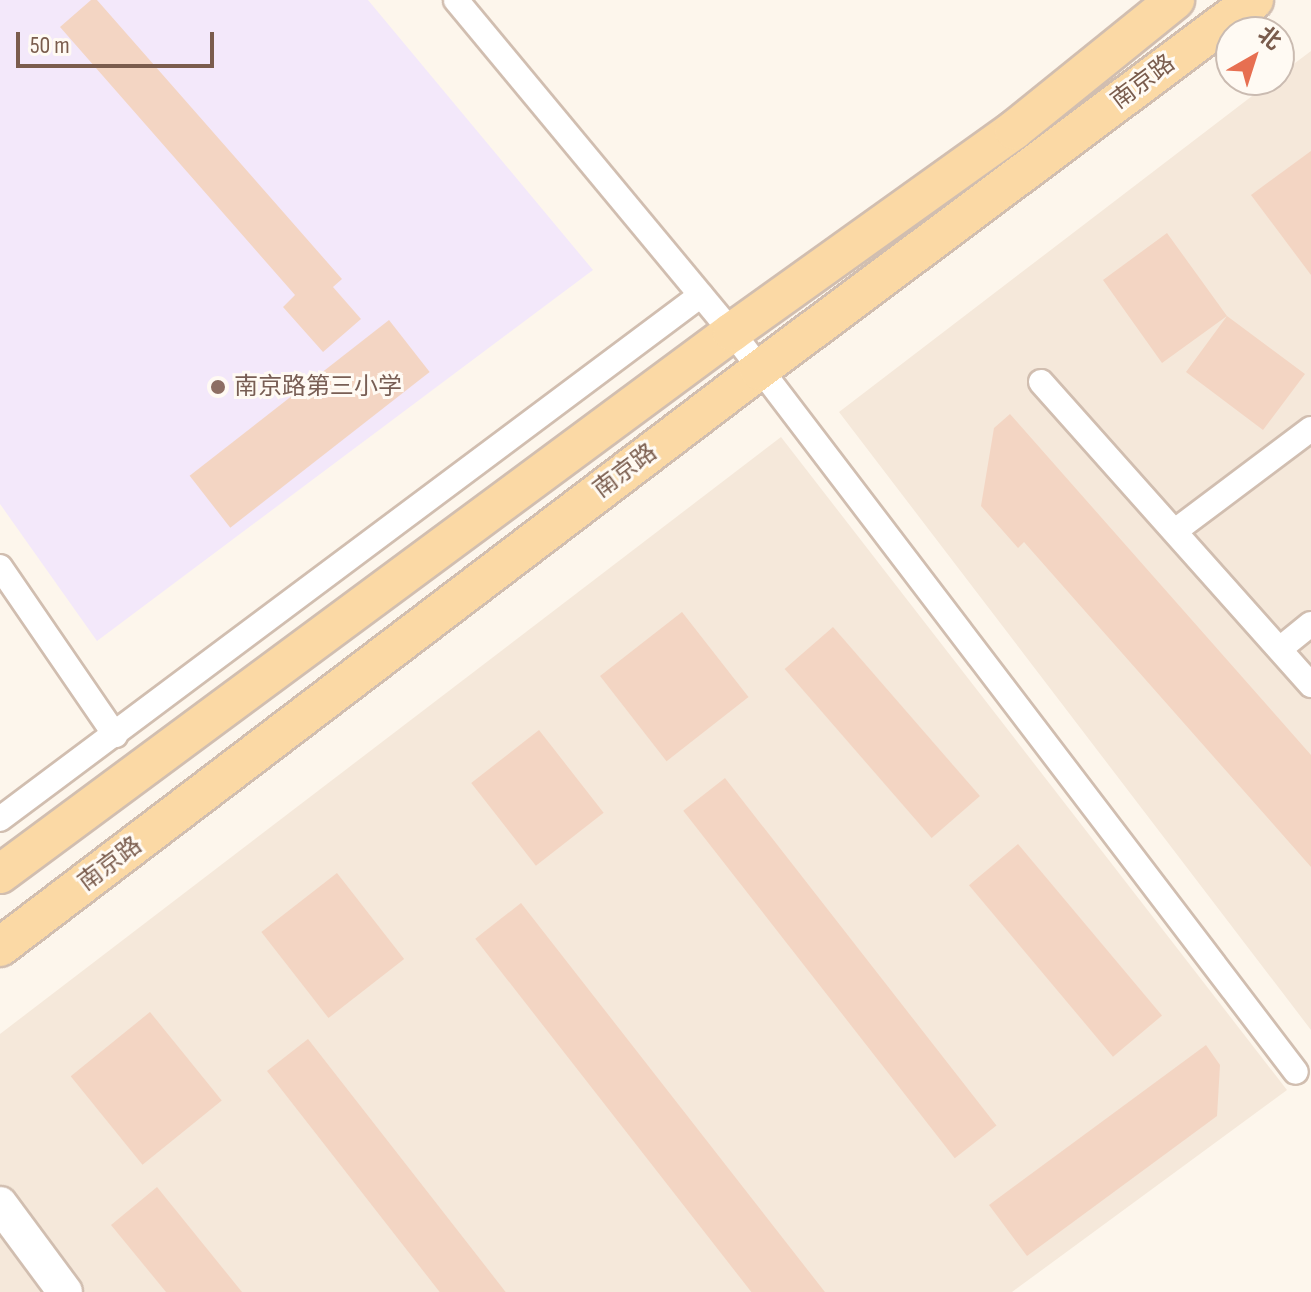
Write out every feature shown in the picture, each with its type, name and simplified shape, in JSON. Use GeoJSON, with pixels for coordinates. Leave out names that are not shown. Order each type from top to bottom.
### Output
{"type":"FeatureCollection","features":[{"type":"Feature","properties":{"kind":"main road","name":"南京路"},"geometry":{"type":"LineString","coordinates":[[0,874],[732,332],[1014,130],[1175,0]]}},
{"type":"Feature","properties":{"kind":"main road","name":"南京路"},"geometry":{"type":"LineString","coordinates":[[0,947],[759,370],[1254,0]]}},
{"type":"Feature","properties":{"kind":"street"},"geometry":{"type":"LineString","coordinates":[[456,0],[732,332],[1296,1072]]}},
{"type":"Feature","properties":{"kind":"street"},"geometry":{"type":"LineString","coordinates":[[0,819],[701,295]]}},
{"type":"Feature","properties":{"kind":"street"},"geometry":{"type":"LineString","coordinates":[[1041,382],[1311,685]]}},
{"type":"Feature","properties":{"kind":"street"},"geometry":{"type":"LineString","coordinates":[[1175,531],[1311,429]]}},
{"type":"Feature","properties":{"kind":"street"},"geometry":{"type":"LineString","coordinates":[[0,567],[115,735]]}},
{"type":"Feature","properties":{"kind":"street"},"geometry":{"type":"LineString","coordinates":[[1281,648],[1311,624]]}},
{"type":"Feature","properties":{"kind":"street"},"geometry":{"type":"LineString","coordinates":[[0,1204],[65,1292]]}},
{"type":"Feature","properties":{"kind":"shaded area","name":"南京路第三小学"},"geometry":{"type":"Polygon","coordinates":[[[0,0],[368,0],[593,270],[97,641],[0,504],[0,0]]]}},
{"type":"Feature","properties":{"kind":"shaded area"},"geometry":{"type":"Polygon","coordinates":[[[1311,51],[1311,1030],[839,412],[1252,96],[1295,96],[1295,63],[1311,51]]]}},
{"type":"Feature","properties":{"kind":"shaded area"},"geometry":{"type":"Polygon","coordinates":[[[781,437],[1287,1090],[1012,1292],[0,1292],[0,1034],[781,437]]]}},
{"type":"Feature","properties":{"kind":"building"},"geometry":{"type":"Polygon","coordinates":[[[91,0],[97,0],[342,279],[333,287],[361,319],[323,352],[283,307],[295,295],[60,27],[91,0]]]}},
{"type":"Feature","properties":{"kind":"building"},"geometry":{"type":"Polygon","coordinates":[[[1311,151],[1311,275],[1251,195],[1311,151]]]}},
{"type":"Feature","properties":{"kind":"building"},"geometry":{"type":"Polygon","coordinates":[[[1167,233],[1227,316],[1162,363],[1103,280],[1167,233]]]}},
{"type":"Feature","properties":{"kind":"building"},"geometry":{"type":"Polygon","coordinates":[[[1227,316],[1305,374],[1263,430],[1186,372],[1227,316]]]}},
{"type":"Feature","properties":{"kind":"building"},"geometry":{"type":"Polygon","coordinates":[[[389,320],[430,372],[230,528],[190,476],[389,320]]]}},
{"type":"Feature","properties":{"kind":"building"},"geometry":{"type":"Polygon","coordinates":[[[1010,414],[1311,755],[1311,867],[1024,542],[1018,548],[981,506],[994,428],[1010,414]]]}},
{"type":"Feature","properties":{"kind":"building"},"geometry":{"type":"Polygon","coordinates":[[[682,612],[748,697],[667,761],[600,676],[682,612]]]}},
{"type":"Feature","properties":{"kind":"building"},"geometry":{"type":"Polygon","coordinates":[[[833,627],[980,796],[932,838],[785,669],[833,627]]]}},
{"type":"Feature","properties":{"kind":"building"},"geometry":{"type":"Polygon","coordinates":[[[539,730],[604,813],[536,866],[471,783],[539,730]]]}},
{"type":"Feature","properties":{"kind":"building"},"geometry":{"type":"Polygon","coordinates":[[[725,778],[997,1126],[955,1158],[683,811],[725,778]]]}},
{"type":"Feature","properties":{"kind":"building"},"geometry":{"type":"Polygon","coordinates":[[[1018,844],[1162,1016],[1113,1057],[969,885],[1018,844]]]}},
{"type":"Feature","properties":{"kind":"building"},"geometry":{"type":"Polygon","coordinates":[[[337,873],[404,959],[328,1018],[261,932],[337,873]]]}},
{"type":"Feature","properties":{"kind":"building"},"geometry":{"type":"Polygon","coordinates":[[[521,903],[825,1292],[751,1292],[475,939],[521,903]]]}},
{"type":"Feature","properties":{"kind":"building"},"geometry":{"type":"Polygon","coordinates":[[[150,1012],[222,1101],[142,1165],[71,1076],[150,1012]]]}},
{"type":"Feature","properties":{"kind":"building"},"geometry":{"type":"Polygon","coordinates":[[[308,1039],[506,1292],[440,1292],[267,1071],[308,1039]]]}},
{"type":"Feature","properties":{"kind":"building"},"geometry":{"type":"Polygon","coordinates":[[[1206,1045],[1220,1065],[1217,1116],[1027,1256],[989,1205],[1206,1045]]]}},
{"type":"Feature","properties":{"kind":"building"},"geometry":{"type":"Polygon","coordinates":[[[157,1187],[242,1292],[166,1292],[111,1225],[157,1187]]]}},
{"type":"Feature","properties":{"kind":"place","name":"南京路第三小学"},"geometry":{"type":"Point","coordinates":[218,387]}}]}
